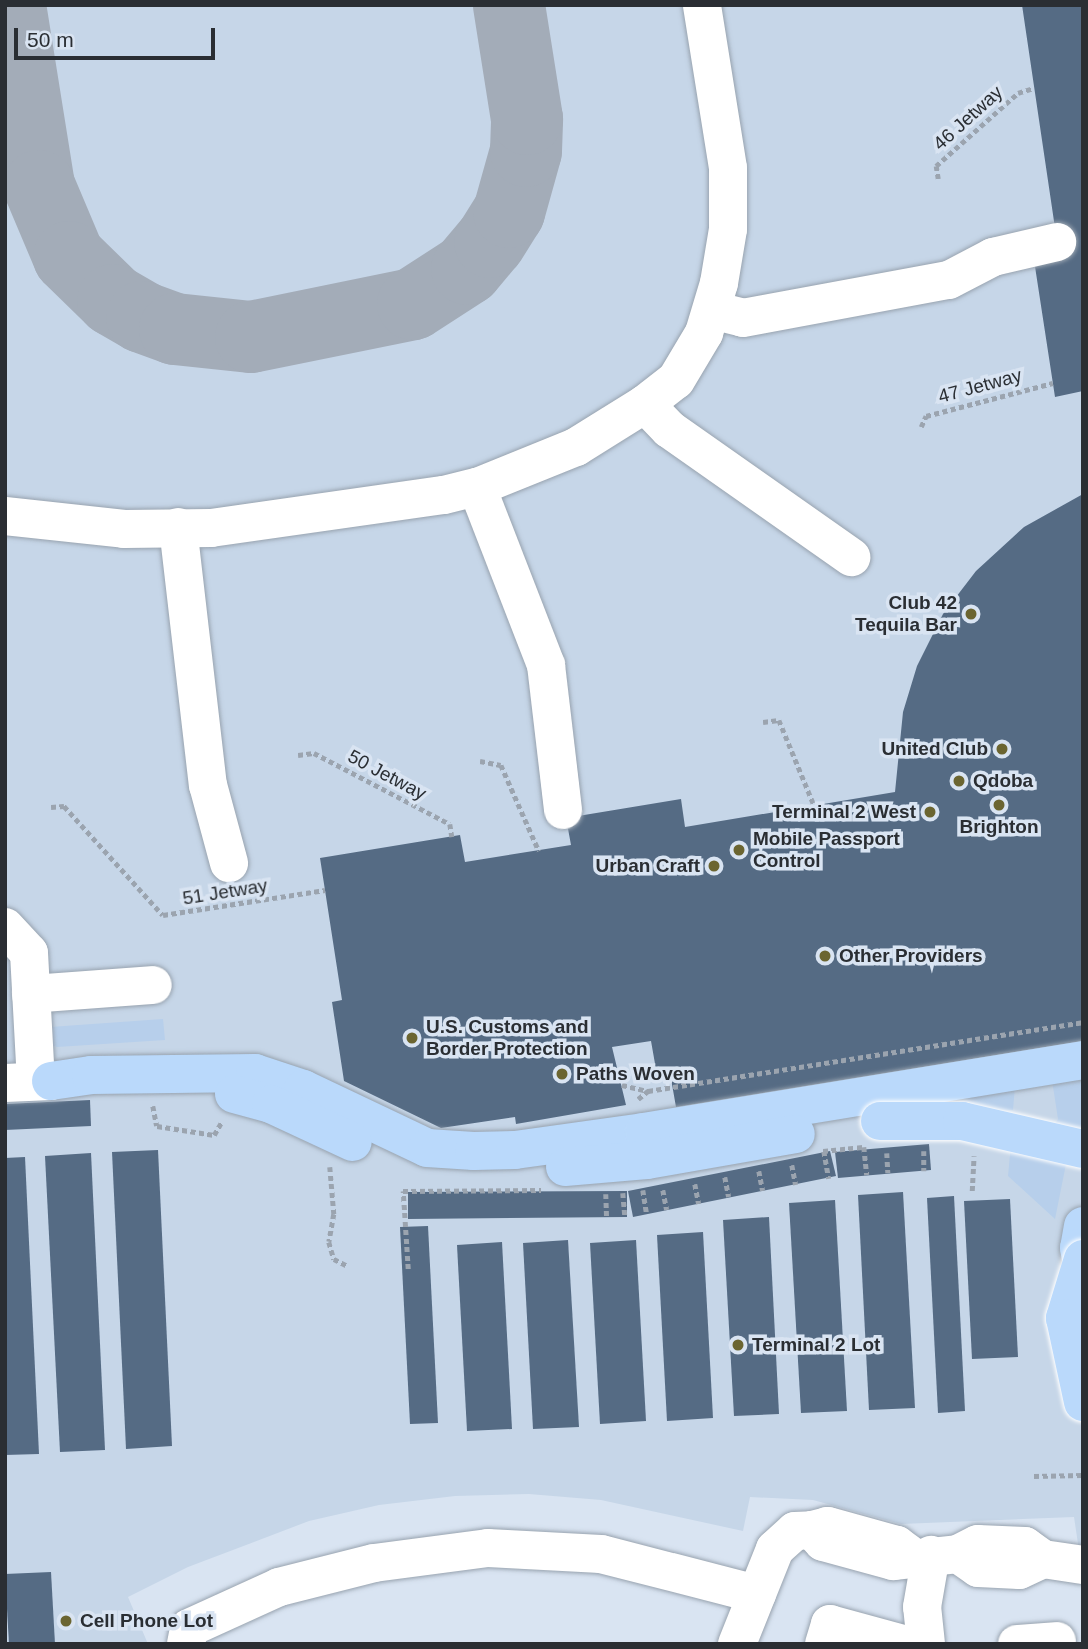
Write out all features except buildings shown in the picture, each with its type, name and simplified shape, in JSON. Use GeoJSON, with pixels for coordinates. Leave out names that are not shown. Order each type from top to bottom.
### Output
{"type":"FeatureCollection","features":[{"type":"Feature","properties":{"kind":"main road"},"geometry":{"type":"LineString","coordinates":[[31,1082],[91,1075],[255,1073],[303,1089],[427,1148],[474,1151],[632,1134],[1083,1060]]}},
{"type":"Feature","properties":{"kind":"main road"},"geometry":{"type":"LineString","coordinates":[[31,1082],[139,1093],[210,1092],[249,1097],[408,1165],[458,1174],[647,1160],[877,1138],[962,1122],[1083,1149]]}},
{"type":"Feature","properties":{"kind":"main road"},"geometry":{"type":"LineString","coordinates":[[1082,1251],[1065,1318],[1083,1402]]}},
{"type":"Feature","properties":{"kind":"lane"},"geometry":{"type":"LineString","coordinates":[[5,516],[124,529],[258,523],[477,487],[576,447],[645,404],[676,380],[712,310],[730,199],[702,5]]}},
{"type":"Feature","properties":{"kind":"lane"},"geometry":{"type":"LineString","coordinates":[[712,310],[743,318],[949,280],[993,257],[1057,242]]}},
{"type":"Feature","properties":{"kind":"lane"},"geometry":{"type":"LineString","coordinates":[[645,404],[668,429],[851,557]]}},
{"type":"Feature","properties":{"kind":"lane"},"geometry":{"type":"LineString","coordinates":[[477,487],[546,665],[563,810]]}},
{"type":"Feature","properties":{"kind":"lane"},"geometry":{"type":"LineString","coordinates":[[178,527],[208,785],[229,863]]}},
{"type":"Feature","properties":{"kind":"lane"},"geometry":{"type":"LineString","coordinates":[[5,927],[29,953],[31,1082]]}},
{"type":"Feature","properties":{"kind":"lane"},"geometry":{"type":"LineString","coordinates":[[31,994],[153,985]]}},
{"type":"Feature","properties":{"kind":"lane"},"geometry":{"type":"LineString","coordinates":[[737,1644],[783,1538],[828,1527],[978,1568],[1019,1570],[1043,1559]]}},
{"type":"Feature","properties":{"kind":"lane"},"geometry":{"type":"LineString","coordinates":[[934,1555],[978,1544],[1025,1546],[1043,1559],[1083,1565]]}},
{"type":"Feature","properties":{"kind":"lane"},"geometry":{"type":"LineString","coordinates":[[186,1644],[189,1628],[279,1587],[374,1563],[488,1548],[601,1554],[757,1594]]}},
{"type":"Feature","properties":{"kind":"lane"},"geometry":{"type":"LineString","coordinates":[[926,1644],[922,1607],[934,1555]]}},
{"type":"Feature","properties":{"kind":"lane"},"geometry":{"type":"LineString","coordinates":[[824,1644],[830,1624],[903,1644]]}},
{"type":"Feature","properties":{"kind":"lane"},"geometry":{"type":"LineString","coordinates":[[1017,1644],[1057,1641]]}},
{"type":"Feature","properties":{"kind":"path","name":"46 Jetway"},"geometry":{"type":"LineString","coordinates":[[938,180],[936,166],[1018,93],[1033,88]]}},
{"type":"Feature","properties":{"kind":"path","name":"47 Jetway"},"geometry":{"type":"LineString","coordinates":[[921,427],[926,415],[1053,383]]}},
{"type":"Feature","properties":{"kind":"path"},"geometry":{"type":"LineString","coordinates":[[763,722],[779,720],[814,805]]}},
{"type":"Feature","properties":{"kind":"path","name":"50 Jetway"},"geometry":{"type":"LineString","coordinates":[[298,755],[314,753],[450,824],[452,837]]}},
{"type":"Feature","properties":{"kind":"path"},"geometry":{"type":"LineString","coordinates":[[480,761],[501,765],[539,850]]}},
{"type":"Feature","properties":{"kind":"path","name":"51 Jetway"},"geometry":{"type":"LineString","coordinates":[[51,807],[64,806],[163,915],[325,890]]}},
{"type":"Feature","properties":{"kind":"path"},"geometry":{"type":"LineString","coordinates":[[622,1085],[648,1091],[1083,1022]]}},
{"type":"Feature","properties":{"kind":"path"},"geometry":{"type":"LineString","coordinates":[[140,1101],[152,1101],[157,1126],[214,1135],[226,1114]]}},
{"type":"Feature","properties":{"kind":"path"},"geometry":{"type":"LineString","coordinates":[[877,1138],[888,1173]]}},
{"type":"Feature","properties":{"kind":"path"},"geometry":{"type":"LineString","coordinates":[[867,1175],[877,1138]]}},
{"type":"Feature","properties":{"kind":"path"},"geometry":{"type":"LineString","coordinates":[[923,1143],[924,1171]]}},
{"type":"Feature","properties":{"kind":"path"},"geometry":{"type":"LineString","coordinates":[[824,1151],[829,1179]]}},
{"type":"Feature","properties":{"kind":"path"},"geometry":{"type":"LineString","coordinates":[[790,1157],[796,1185]]}},
{"type":"Feature","properties":{"kind":"path"},"geometry":{"type":"LineString","coordinates":[[318,1161],[330,1167],[334,1214],[329,1242],[334,1259],[348,1266]]}},
{"type":"Feature","properties":{"kind":"path"},"geometry":{"type":"LineString","coordinates":[[757,1163],[763,1191]]}},
{"type":"Feature","properties":{"kind":"path"},"geometry":{"type":"LineString","coordinates":[[724,1169],[729,1198]]}},
{"type":"Feature","properties":{"kind":"path"},"geometry":{"type":"LineString","coordinates":[[693,1176],[699,1204]]}},
{"type":"Feature","properties":{"kind":"path"},"geometry":{"type":"LineString","coordinates":[[661,1182],[667,1210]]}},
{"type":"Feature","properties":{"kind":"path"},"geometry":{"type":"LineString","coordinates":[[642,1186],[647,1214]]}},
{"type":"Feature","properties":{"kind":"path"},"geometry":{"type":"LineString","coordinates":[[623,1189],[625,1217]]}},
{"type":"Feature","properties":{"kind":"path"},"geometry":{"type":"LineString","coordinates":[[606,1190],[607,1218]]}},
{"type":"Feature","properties":{"kind":"path"},"geometry":{"type":"LineString","coordinates":[[1034,1476],[1083,1475]]}},
{"type":"Feature","properties":{"kind":"shaded area"},"geometry":{"type":"Polygon","coordinates":[[[5,5],[1083,5],[1083,1577],[1074,1517],[901,1524],[813,1500],[750,1497],[743,1531],[601,1500],[529,1494],[455,1496],[379,1505],[309,1521],[188,1567],[128,1597],[148,1644],[5,1644],[5,5]]]}},
{"type":"Feature","properties":{"kind":"shaded area"},"geometry":{"type":"Polygon","coordinates":[[[163,1019],[165,1040],[57,1047],[41,1041],[50,1027],[163,1019]]]}},
{"type":"Feature","properties":{"kind":"shaded area"},"geometry":{"type":"Polygon","coordinates":[[[1083,1075],[1083,1136],[1066,1164],[1055,1219],[1008,1176],[1011,1144],[1050,1132],[1058,1119],[1052,1080],[1083,1075]]]}},
{"type":"Feature","properties":{"kind":"shaded area"},"geometry":{"type":"Polygon","coordinates":[[[1015,1086],[1013,1110],[915,1115],[948,1091],[1015,1086]]]}},
{"type":"Feature","properties":{"kind":"taxiway"},"geometry":{"type":"LineString","coordinates":[[10,5],[39,186],[69,257],[113,300],[142,317],[175,329],[251,337],[413,304],[467,269],[490,242],[509,212],[526,151],[527,119],[509,5]]}},
{"type":"Feature","properties":{"kind":"place","name":"Club 42 Tequila Bar"},"geometry":{"type":"Point","coordinates":[971,614]}},
{"type":"Feature","properties":{"kind":"place","name":"United Club"},"geometry":{"type":"Point","coordinates":[1002,749]}},
{"type":"Feature","properties":{"kind":"place","name":"Qdoba"},"geometry":{"type":"Point","coordinates":[959,781]}},
{"type":"Feature","properties":{"kind":"place","name":"Brighton"},"geometry":{"type":"Point","coordinates":[999,805]}},
{"type":"Feature","properties":{"kind":"place","name":"Terminal 2 West"},"geometry":{"type":"Point","coordinates":[930,812]}},
{"type":"Feature","properties":{"kind":"place","name":"Mobile Passport Control"},"geometry":{"type":"Point","coordinates":[739,850]}},
{"type":"Feature","properties":{"kind":"place","name":"Urban Craft"},"geometry":{"type":"Point","coordinates":[714,866]}},
{"type":"Feature","properties":{"kind":"place","name":"Other Providers"},"geometry":{"type":"Point","coordinates":[825,956]}},
{"type":"Feature","properties":{"kind":"place","name":"U.S. Customs and Border Protection"},"geometry":{"type":"Point","coordinates":[412,1038]}},
{"type":"Feature","properties":{"kind":"place","name":"Paths Woven"},"geometry":{"type":"Point","coordinates":[562,1074]}},
{"type":"Feature","properties":{"kind":"place","name":"Terminal 2 Lot"},"geometry":{"type":"Point","coordinates":[738,1345]}},
{"type":"Feature","properties":{"kind":"place","name":"Cell Phone Lot"},"geometry":{"type":"Point","coordinates":[66,1621]}}]}
